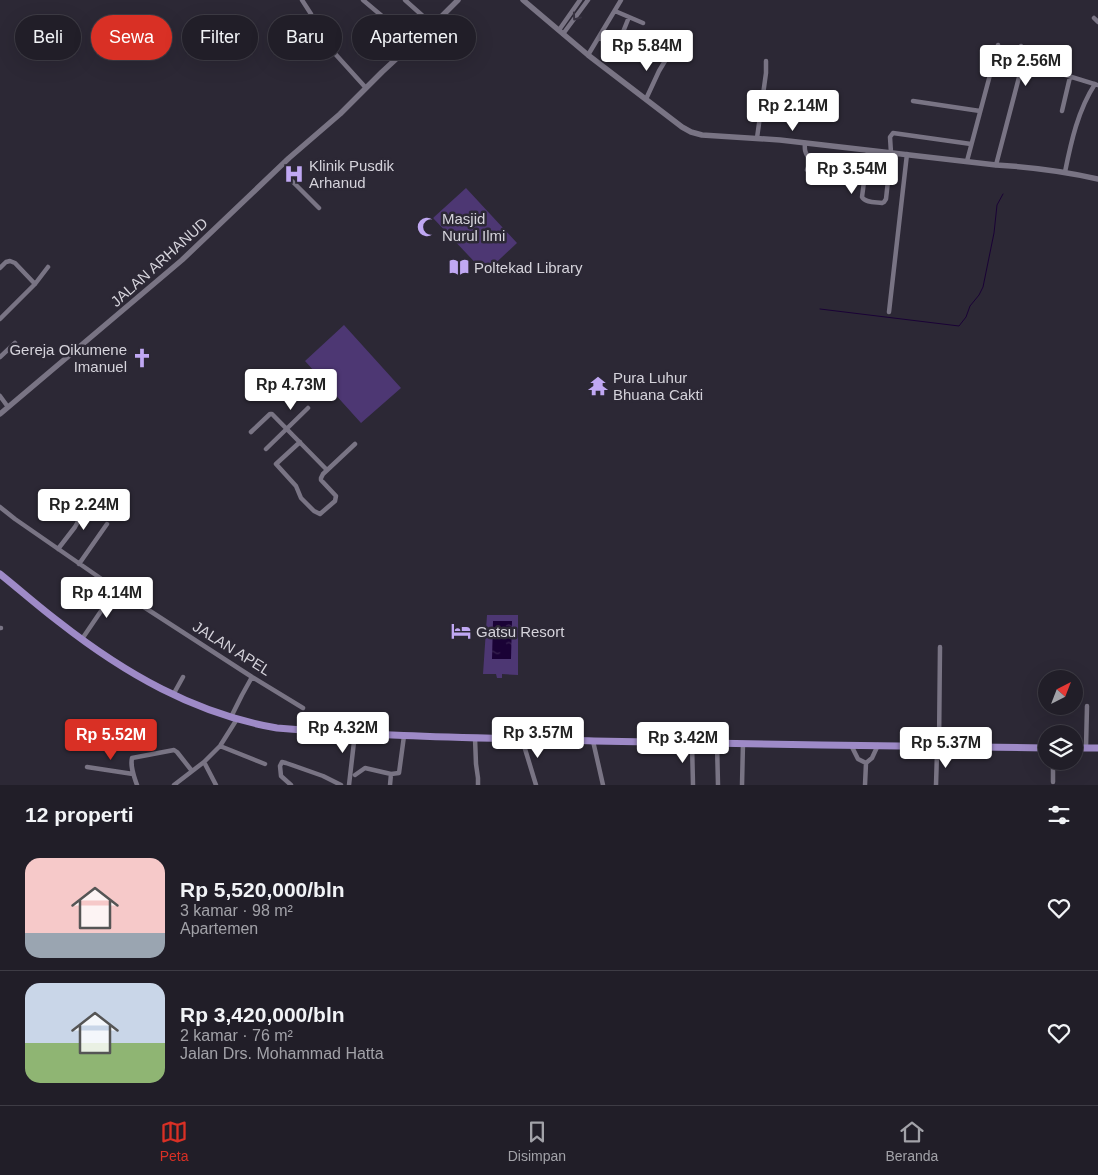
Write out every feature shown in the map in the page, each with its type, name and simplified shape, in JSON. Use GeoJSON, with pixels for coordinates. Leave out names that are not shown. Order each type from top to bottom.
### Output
{"type":"FeatureCollection","features":[{"type":"Feature","properties":{"kind":"main road"},"geometry":{"type":"LineString","coordinates":[[0,574],[59,622],[126,670],[173,695],[234,718],[277,728],[404,736],[475,738],[851,745],[938,749],[1038,748]]}},
{"type":"Feature","properties":{"kind":"main road"},"geometry":{"type":"LineString","coordinates":[[1086,748],[1098,748]]}},
{"type":"Feature","properties":{"kind":"street"},"geometry":{"type":"LineString","coordinates":[[302,0],[311,14]]}},
{"type":"Feature","properties":{"kind":"street"},"geometry":{"type":"LineString","coordinates":[[363,0],[381,15]]}},
{"type":"Feature","properties":{"kind":"street"},"geometry":{"type":"LineString","coordinates":[[405,0],[422,15]]}},
{"type":"Feature","properties":{"kind":"street","name":"JALAN ARHANUD"},"geometry":{"type":"LineString","coordinates":[[443,15],[458,0]]}},
{"type":"Feature","properties":{"kind":"street"},"geometry":{"type":"LineString","coordinates":[[523,0],[588,55],[691,132],[709,136],[757,138],[1024,166],[1098,179]]}},
{"type":"Feature","properties":{"kind":"street"},"geometry":{"type":"LineString","coordinates":[[561,32],[580,0]]}},
{"type":"Feature","properties":{"kind":"street"},"geometry":{"type":"LineString","coordinates":[[561,32],[588,0]]}},
{"type":"Feature","properties":{"kind":"street"},"geometry":{"type":"LineString","coordinates":[[588,55],[621,0]]}},
{"type":"Feature","properties":{"kind":"street"},"geometry":{"type":"LineString","coordinates":[[615,10],[643,22]]}},
{"type":"Feature","properties":{"kind":"street"},"geometry":{"type":"LineString","coordinates":[[599,37],[613,48],[617,47],[629,17]]}},
{"type":"Feature","properties":{"kind":"street"},"geometry":{"type":"LineString","coordinates":[[966,161],[998,44]]}},
{"type":"Feature","properties":{"kind":"street"},"geometry":{"type":"LineString","coordinates":[[1021,46],[1018,60],[1096,84],[1087,96],[1083,106],[1065,172]]}},
{"type":"Feature","properties":{"kind":"street"},"geometry":{"type":"LineString","coordinates":[[646,98],[659,70],[665,62],[666,51]]}},
{"type":"Feature","properties":{"kind":"street"},"geometry":{"type":"LineString","coordinates":[[341,60],[366,88]]}},
{"type":"Feature","properties":{"kind":"street","name":"JALAN ARHANUD"},"geometry":{"type":"LineString","coordinates":[[0,414],[182,260],[396,60]]}},
{"type":"Feature","properties":{"kind":"street"},"geometry":{"type":"LineString","coordinates":[[757,138],[766,61]]}},
{"type":"Feature","properties":{"kind":"street"},"geometry":{"type":"LineString","coordinates":[[996,164],[1022,62]]}},
{"type":"Feature","properties":{"kind":"street"},"geometry":{"type":"LineString","coordinates":[[1062,111],[1070,77]]}},
{"type":"Feature","properties":{"kind":"street"},"geometry":{"type":"LineString","coordinates":[[913,100],[980,111]]}},
{"type":"Feature","properties":{"kind":"street"},"geometry":{"type":"LineString","coordinates":[[868,151],[862,197],[866,201],[882,203],[885,200],[891,153],[890,137],[893,133],[971,144]]}},
{"type":"Feature","properties":{"kind":"street"},"geometry":{"type":"LineString","coordinates":[[805,144],[805,154],[810,162],[807,170]]}},
{"type":"Feature","properties":{"kind":"street"},"geometry":{"type":"LineString","coordinates":[[889,312],[907,154]]}},
{"type":"Feature","properties":{"kind":"street"},"geometry":{"type":"LineString","coordinates":[[867,159],[890,161]]}},
{"type":"Feature","properties":{"kind":"street"},"geometry":{"type":"LineString","coordinates":[[292,181],[319,208]]}},
{"type":"Feature","properties":{"kind":"street"},"geometry":{"type":"LineString","coordinates":[[0,268],[10,260],[35,284]]}},
{"type":"Feature","properties":{"kind":"street"},"geometry":{"type":"LineString","coordinates":[[0,319],[35,284],[48,267]]}},
{"type":"Feature","properties":{"kind":"street"},"geometry":{"type":"LineString","coordinates":[[0,356],[15,343]]}},
{"type":"Feature","properties":{"kind":"street"},"geometry":{"type":"LineString","coordinates":[[0,396],[8,407]]}},
{"type":"Feature","properties":{"kind":"street"},"geometry":{"type":"LineString","coordinates":[[266,448],[308,408]]}},
{"type":"Feature","properties":{"kind":"street"},"geometry":{"type":"LineString","coordinates":[[251,432],[272,414],[327,470]]}},
{"type":"Feature","properties":{"kind":"street"},"geometry":{"type":"LineString","coordinates":[[300,442],[276,464],[296,486],[301,498],[318,514],[321,514],[336,501],[336,496],[321,478],[355,444]]}},
{"type":"Feature","properties":{"kind":"street"},"geometry":{"type":"LineString","coordinates":[[58,549],[75,527],[90,500]]}},
{"type":"Feature","properties":{"kind":"street","name":"JALAN APEL"},"geometry":{"type":"LineString","coordinates":[[0,507],[116,589],[303,708]]}},
{"type":"Feature","properties":{"kind":"street"},"geometry":{"type":"LineString","coordinates":[[80,564],[107,524]]}},
{"type":"Feature","properties":{"kind":"street"},"geometry":{"type":"LineString","coordinates":[[82,639],[116,589]]}},
{"type":"Feature","properties":{"kind":"street"},"geometry":{"type":"LineString","coordinates":[[936,785],[940,647]]}},
{"type":"Feature","properties":{"kind":"street"},"geometry":{"type":"LineString","coordinates":[[173,695],[184,677]]}},
{"type":"Feature","properties":{"kind":"street"},"geometry":{"type":"LineString","coordinates":[[174,785],[204,762],[222,745],[242,695],[252,677]]}},
{"type":"Feature","properties":{"kind":"street"},"geometry":{"type":"LineString","coordinates":[[1086,748],[1088,706]]}},
{"type":"Feature","properties":{"kind":"street"},"geometry":{"type":"LineString","coordinates":[[349,785],[355,733]]}},
{"type":"Feature","properties":{"kind":"street"},"geometry":{"type":"LineString","coordinates":[[355,775],[365,768],[399,774],[404,736]]}},
{"type":"Feature","properties":{"kind":"street"},"geometry":{"type":"LineString","coordinates":[[475,738],[478,785]]}},
{"type":"Feature","properties":{"kind":"street"},"geometry":{"type":"LineString","coordinates":[[522,739],[536,785]]}},
{"type":"Feature","properties":{"kind":"street"},"geometry":{"type":"LineString","coordinates":[[593,741],[602,785]]}},
{"type":"Feature","properties":{"kind":"street"},"geometry":{"type":"LineString","coordinates":[[692,743],[693,785]]}},
{"type":"Feature","properties":{"kind":"street"},"geometry":{"type":"LineString","coordinates":[[742,785],[743,743]]}},
{"type":"Feature","properties":{"kind":"street"},"geometry":{"type":"LineString","coordinates":[[717,744],[718,785]]}},
{"type":"Feature","properties":{"kind":"street"},"geometry":{"type":"LineString","coordinates":[[222,745],[265,764]]}},
{"type":"Feature","properties":{"kind":"street"},"geometry":{"type":"LineString","coordinates":[[851,745],[858,759],[866,763]]}},
{"type":"Feature","properties":{"kind":"street"},"geometry":{"type":"LineString","coordinates":[[865,785],[866,763],[872,758],[878,746]]}},
{"type":"Feature","properties":{"kind":"street"},"geometry":{"type":"LineString","coordinates":[[137,785],[132,774],[132,758],[174,750],[192,771]]}},
{"type":"Feature","properties":{"kind":"street"},"geometry":{"type":"LineString","coordinates":[[204,762],[216,785]]}},
{"type":"Feature","properties":{"kind":"street"},"geometry":{"type":"LineString","coordinates":[[291,785],[281,776],[280,766],[282,762],[323,776],[341,785]]}},
{"type":"Feature","properties":{"kind":"street"},"geometry":{"type":"LineString","coordinates":[[87,767],[132,774]]}},
{"type":"Feature","properties":{"kind":"street"},"geometry":{"type":"LineString","coordinates":[[1053,770],[1053,782]]}},
{"type":"Feature","properties":{"kind":"street"},"geometry":{"type":"LineString","coordinates":[[390,785],[391,774]]}},
{"type":"Feature","properties":{"kind":"shaded area"},"geometry":{"type":"Polygon","coordinates":[[[466,188],[517,243],[485,273],[433,218],[466,188]]]}},
{"type":"Feature","properties":{"kind":"shaded area"},"geometry":{"type":"Polygon","coordinates":[[[344,325],[401,388],[361,423],[305,361],[344,325]]]}},
{"type":"Feature","properties":{"kind":"shaded area"},"geometry":{"type":"Polygon","coordinates":[[[487,615],[518,615],[518,675],[502,674],[502,678],[497,678],[496,674],[483,674],[487,615]]]}},
{"type":"Feature","properties":{"kind":"water"},"geometry":{"type":"Polygon","coordinates":[[[493,621],[512,621],[511,659],[492,659],[493,621]]]}},
{"type":"Feature","properties":{"kind":"waterway"},"geometry":{"type":"LineString","coordinates":[[820,309],[959,326],[983,287],[994,233],[997,205],[1003,194]]}},
{"type":"Feature","properties":{"kind":"place","name":"Klinik Pusdik Arhanud"},"geometry":{"type":"Point","coordinates":[294,174]}},
{"type":"Feature","properties":{"kind":"place","name":"Masjid Nurul Ilmi"},"geometry":{"type":"Point","coordinates":[427,227]}},
{"type":"Feature","properties":{"kind":"place","name":"Poltekad Library"},"geometry":{"type":"Point","coordinates":[459,267]}},
{"type":"Feature","properties":{"kind":"place","name":"Gereja Oikumene Imanuel"},"geometry":{"type":"Point","coordinates":[142,358]}},
{"type":"Feature","properties":{"kind":"place","name":"Pura Luhur Bhuana Cakti"},"geometry":{"type":"Point","coordinates":[598,386]}},
{"type":"Feature","properties":{"kind":"place","name":"Gatsu Resort"},"geometry":{"type":"Point","coordinates":[461,631]}}]}
